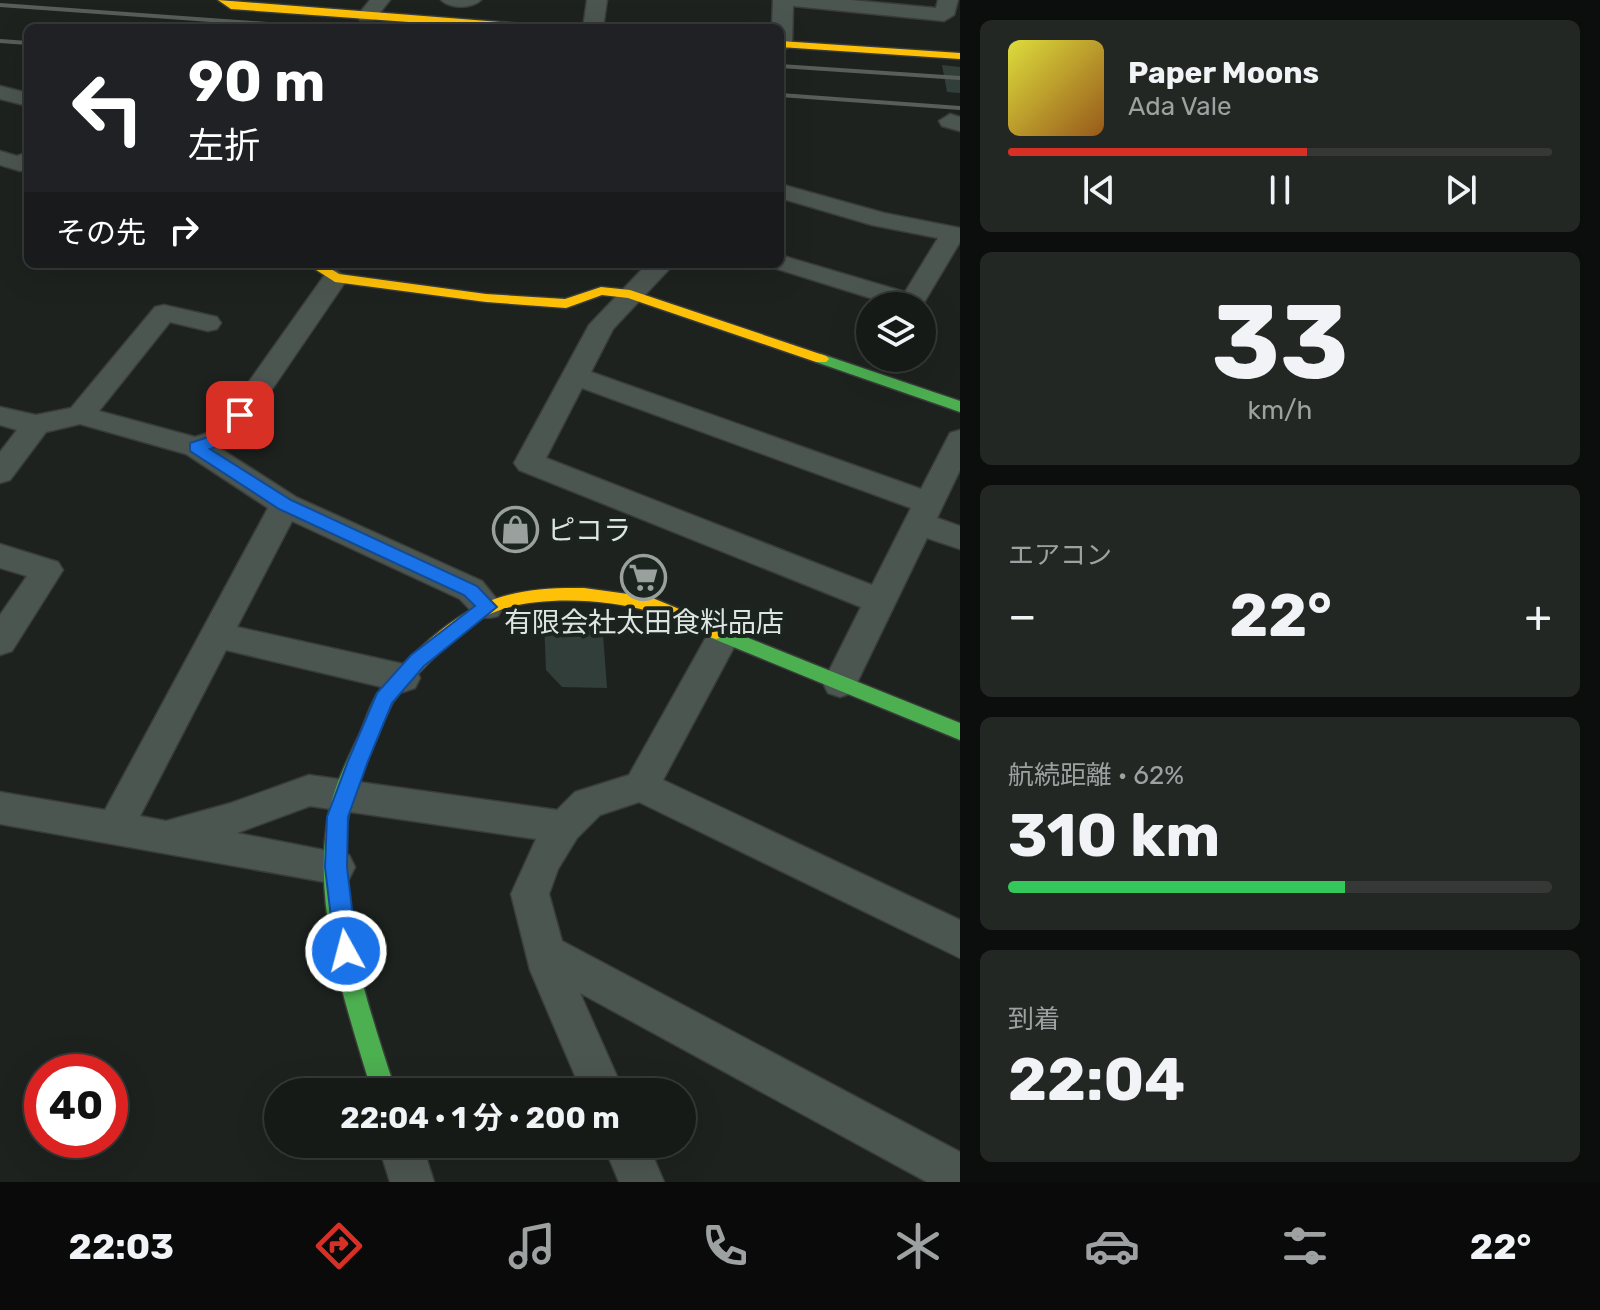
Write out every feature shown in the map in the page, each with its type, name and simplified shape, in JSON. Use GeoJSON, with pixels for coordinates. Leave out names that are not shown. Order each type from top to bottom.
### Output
{"type":"FeatureCollection","features":[{"type":"Feature","properties":{"kind":"street"},"geometry":{"type":"LineString","coordinates":[[223,0],[231,6],[481,24]]}},
{"type":"Feature","properties":{"kind":"street"},"geometry":{"type":"LineString","coordinates":[[367,16],[380,0]]}},
{"type":"Feature","properties":{"kind":"street"},"geometry":{"type":"LineString","coordinates":[[451,0],[471,0]]}},
{"type":"Feature","properties":{"kind":"street"},"geometry":{"type":"LineString","coordinates":[[594,24],[597,0]]}},
{"type":"Feature","properties":{"kind":"street"},"geometry":{"type":"LineString","coordinates":[[782,24],[783,0]]}},
{"type":"Feature","properties":{"kind":"street"},"geometry":{"type":"LineString","coordinates":[[792,0],[944,15],[948,0]]}},
{"type":"Feature","properties":{"kind":"street"},"geometry":{"type":"LineString","coordinates":[[784,44],[960,56]]}},
{"type":"Feature","properties":{"kind":"street"},"geometry":{"type":"LineString","coordinates":[[0,92],[24,99]]}},
{"type":"Feature","properties":{"kind":"street"},"geometry":{"type":"LineString","coordinates":[[0,158],[20,164],[24,162]]}},
{"type":"Feature","properties":{"kind":"street"},"geometry":{"type":"LineString","coordinates":[[784,192],[881,220],[956,235],[918,292]]}},
{"type":"Feature","properties":{"kind":"street"},"geometry":{"type":"LineString","coordinates":[[784,263],[873,292]]}},
{"type":"Feature","properties":{"kind":"street"},"geometry":{"type":"LineString","coordinates":[[657,268],[602,325],[529,463],[881,602]]}},
{"type":"Feature","properties":{"kind":"street"},"geometry":{"type":"LineString","coordinates":[[196,447],[224,438],[325,271],[486,298],[566,304],[601,291],[630,294],[856,362]]}},
{"type":"Feature","properties":{"kind":"street"},"geometry":{"type":"LineString","coordinates":[[80,415],[164,313],[208,323]]}},
{"type":"Feature","properties":{"kind":"street"},"geometry":{"type":"LineString","coordinates":[[883,372],[960,407]]}},
{"type":"Feature","properties":{"kind":"street"},"geometry":{"type":"LineString","coordinates":[[575,376],[924,513],[960,538]]}},
{"type":"Feature","properties":{"kind":"street"},"geometry":{"type":"LineString","coordinates":[[0,416],[36,425],[80,415],[196,447],[285,505],[471,590],[487,607]]}},
{"type":"Feature","properties":{"kind":"street"},"geometry":{"type":"LineString","coordinates":[[0,473],[36,425]]}},
{"type":"Feature","properties":{"kind":"street"},"geometry":{"type":"LineString","coordinates":[[840,683],[960,440]]}},
{"type":"Feature","properties":{"kind":"street"},"geometry":{"type":"LineString","coordinates":[[115,828],[285,505]]}},
{"type":"Feature","properties":{"kind":"street"},"geometry":{"type":"LineString","coordinates":[[0,556],[47,570],[0,642]]}},
{"type":"Feature","properties":{"kind":"street"},"geometry":{"type":"LineString","coordinates":[[380,1078],[349,979],[336,867],[338,817],[384,699],[418,660],[487,607],[528,598],[574,596],[643,602],[960,732]]}},
{"type":"Feature","properties":{"kind":"street"},"geometry":{"type":"LineString","coordinates":[[597,1078],[546,953],[530,894],[542,862],[564,827],[588,803],[641,786],[725,634]]}},
{"type":"Feature","properties":{"kind":"street"},"geometry":{"type":"LineString","coordinates":[[216,635],[403,678]]}},
{"type":"Feature","properties":{"kind":"street"},"geometry":{"type":"LineString","coordinates":[[641,786],[960,940]]}},
{"type":"Feature","properties":{"kind":"street"},"geometry":{"type":"LineString","coordinates":[[166,837],[232,819],[309,790],[564,827]]}},
{"type":"Feature","properties":{"kind":"street"},"geometry":{"type":"LineString","coordinates":[[0,808],[336,867]]}},
{"type":"Feature","properties":{"kind":"street"},"geometry":{"type":"LineString","coordinates":[[546,953],[960,1176]]}},
{"type":"Feature","properties":{"kind":"street"},"geometry":{"type":"LineString","coordinates":[[404,1158],[412,1182]]}},
{"type":"Feature","properties":{"kind":"street"},"geometry":{"type":"LineString","coordinates":[[631,1158],[642,1182]]}},
{"type":"Feature","properties":{"kind":"building"},"geometry":{"type":"Polygon","coordinates":[[[942,65],[960,67],[960,93],[947,92],[942,65]]]}},
{"type":"Feature","properties":{"kind":"building"},"geometry":{"type":"Polygon","coordinates":[[[544,621],[602,621],[607,688],[562,687],[546,670],[544,621]]]}},
{"type":"Feature","properties":{"kind":"railway"},"geometry":{"type":"LineString","coordinates":[[0,5],[267,24]]}},
{"type":"Feature","properties":{"kind":"railway"},"geometry":{"type":"LineString","coordinates":[[0,41],[24,43]]}},
{"type":"Feature","properties":{"kind":"railway"},"geometry":{"type":"LineString","coordinates":[[784,66],[960,78]]}},
{"type":"Feature","properties":{"kind":"railway"},"geometry":{"type":"LineString","coordinates":[[784,95],[960,108]]}},
{"type":"Feature","properties":{"kind":"traffic: fast"},"geometry":{"type":"LineString","coordinates":[[821,359],[960,407]]}},
{"type":"Feature","properties":{"kind":"traffic: fast"},"geometry":{"type":"LineString","coordinates":[[716,632],[960,732]]}},
{"type":"Feature","properties":{"kind":"traffic: fast"},"geometry":{"type":"LineString","coordinates":[[380,1078],[347,958],[337,889],[336,855],[338,820],[345,793],[384,699],[395,686]]}},
{"type":"Feature","properties":{"kind":"traffic: slow"},"geometry":{"type":"LineString","coordinates":[[223,0],[231,6],[482,24]]}},
{"type":"Feature","properties":{"kind":"traffic: slow"},"geometry":{"type":"LineString","coordinates":[[784,44],[960,56]]}},
{"type":"Feature","properties":{"kind":"traffic: slow"},"geometry":{"type":"LineString","coordinates":[[320,268],[335,278],[486,298],[566,304],[601,291],[630,294],[821,359]]}},
{"type":"Feature","properties":{"kind":"traffic: slow"},"geometry":{"type":"LineString","coordinates":[[395,686],[466,620],[489,607],[525,598],[584,595],[641,602],[716,632]]}},
{"type":"Feature","properties":{"kind":"place","name":"ピコラ"},"geometry":{"type":"Point","coordinates":[516,530]}},
{"type":"Feature","properties":{"kind":"place","name":"有限会社太田食料品店"},"geometry":{"type":"Point","coordinates":[644,578]}},
{"type":"Feature","properties":{"kind":"route"},"geometry":{"type":"LineString","coordinates":[[240,415],[224,438],[196,447],[285,505],[471,590],[487,607],[418,660],[384,699],[358,761],[338,817],[336,867],[346,951]]}}]}
